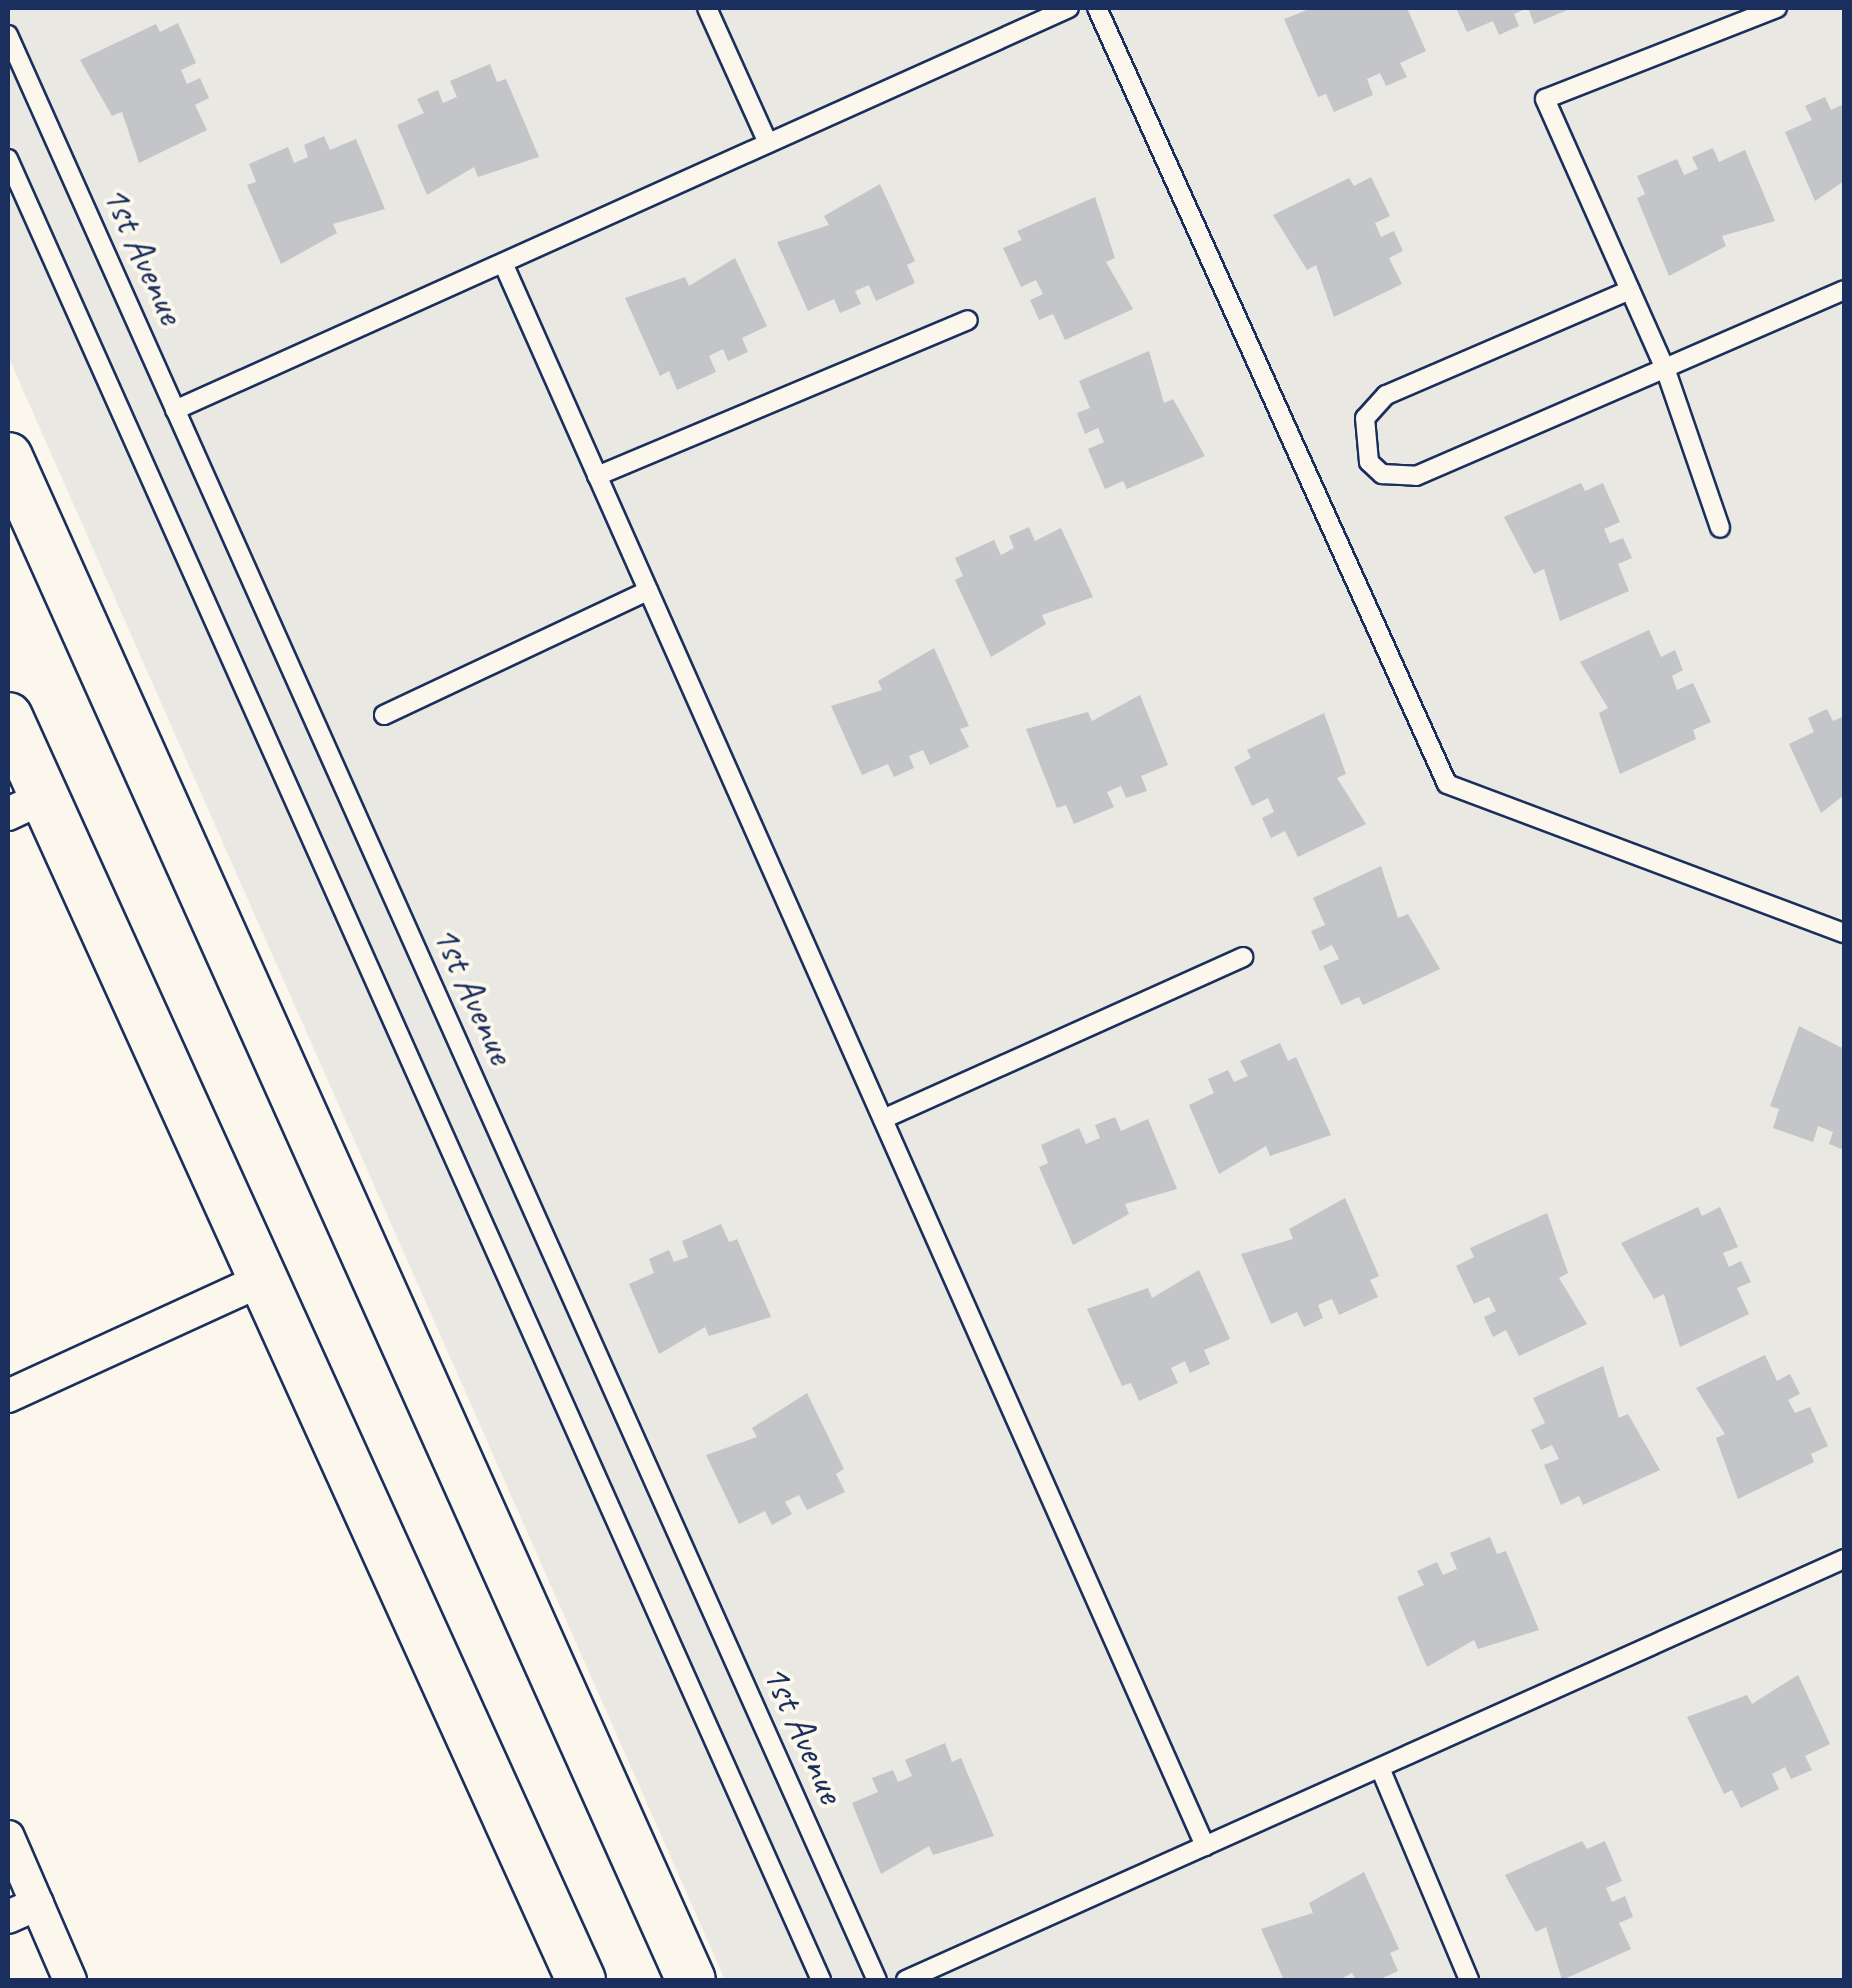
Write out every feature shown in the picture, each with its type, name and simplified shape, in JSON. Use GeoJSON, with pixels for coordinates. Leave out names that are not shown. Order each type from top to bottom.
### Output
{"type":"FeatureCollection","features":[{"type":"Feature","properties":{"kind":"main road"},"geometry":{"type":"LineString","coordinates":[[8,457],[691,1980]]}},
{"type":"Feature","properties":{"kind":"main road"},"geometry":{"type":"LineString","coordinates":[[8,717],[26,806],[263,1279],[580,1980]]}},
{"type":"Feature","properties":{"kind":"street"},"geometry":{"type":"LineString","coordinates":[[8,1396],[263,1279]]}},
{"type":"Feature","properties":{"kind":"street"},"geometry":{"type":"LineString","coordinates":[[8,1837],[22,1910],[70,1980]]}},
{"type":"Feature","properties":{"kind":"lane"},"geometry":{"type":"LineString","coordinates":[[708,8],[768,144]]}},
{"type":"Feature","properties":{"kind":"lane"},"geometry":{"type":"LineString","coordinates":[[175,410],[1069,8]]}},
{"type":"Feature","properties":{"kind":"lane"},"geometry":{"type":"LineString","coordinates":[[1096,8],[1446,784],[1844,934]]}},
{"type":"Feature","properties":{"kind":"lane"},"geometry":{"type":"LineString","coordinates":[[1720,528],[1665,368],[1545,100],[1777,8]]}},
{"type":"Feature","properties":{"kind":"lane","name":"1st Avenue"},"geometry":{"type":"LineString","coordinates":[[8,35],[877,1980]]}},
{"type":"Feature","properties":{"kind":"lane"},"geometry":{"type":"LineString","coordinates":[[8,159],[822,1980]]}},
{"type":"Feature","properties":{"kind":"lane"},"geometry":{"type":"LineString","coordinates":[[502,263],[1206,1846]]}},
{"type":"Feature","properties":{"kind":"lane"},"geometry":{"type":"LineString","coordinates":[[1630,290],[1386,396],[1365,418],[1369,462],[1382,474],[1416,476],[1844,290]]}},
{"type":"Feature","properties":{"kind":"lane"},"geometry":{"type":"LineString","coordinates":[[597,476],[968,320]]}},
{"type":"Feature","properties":{"kind":"lane"},"geometry":{"type":"LineString","coordinates":[[384,714],[648,591]]}},
{"type":"Feature","properties":{"kind":"lane"},"geometry":{"type":"LineString","coordinates":[[883,1119],[1242,956]]}},
{"type":"Feature","properties":{"kind":"lane"},"geometry":{"type":"LineString","coordinates":[[906,1980],[1844,1560]]}},
{"type":"Feature","properties":{"kind":"lane"},"geometry":{"type":"LineString","coordinates":[[1380,1768],[1469,1980]]}},
{"type":"Feature","properties":{"kind":"shaded area"},"geometry":{"type":"Polygon","coordinates":[[[8,8],[1844,8],[1844,1980],[725,1980],[8,356],[8,8]]]}},
{"type":"Feature","properties":{"kind":"building"},"geometry":{"type":"Polygon","coordinates":[[[1312,8],[1407,8],[1426,51],[1400,63],[1407,77],[1386,86],[1380,73],[1367,79],[1373,95],[1334,112],[1326,94],[1318,97],[1284,19],[1312,8]]]}},
{"type":"Feature","properties":{"kind":"building"},"geometry":{"type":"Polygon","coordinates":[[[1456,8],[1528,8],[1514,14],[1519,26],[1499,35],[1493,21],[1467,32],[1456,8]]]}},
{"type":"Feature","properties":{"kind":"building"},"geometry":{"type":"Polygon","coordinates":[[[1528,8],[1572,8],[1534,24],[1528,8]]]}},
{"type":"Feature","properties":{"kind":"building"},"geometry":{"type":"Polygon","coordinates":[[[178,23],[196,63],[181,70],[187,84],[200,78],[209,98],[195,105],[207,130],[139,163],[122,112],[112,116],[80,60],[156,24],[160,32],[178,23]]]}},
{"type":"Feature","properties":{"kind":"building"},"geometry":{"type":"Polygon","coordinates":[[[490,64],[497,82],[506,79],[539,157],[478,177],[474,167],[427,195],[397,125],[424,113],[417,99],[438,90],[443,103],[457,97],[450,81],[490,64]]]}},
{"type":"Feature","properties":{"kind":"building"},"geometry":{"type":"Polygon","coordinates":[[[1825,97],[1831,110],[1844,104],[1844,181],[1815,201],[1785,132],[1812,120],[1805,106],[1825,97]]]}},
{"type":"Feature","properties":{"kind":"building"},"geometry":{"type":"Polygon","coordinates":[[[324,136],[330,150],[356,139],[385,209],[333,224],[337,233],[281,264],[247,185],[256,182],[249,164],[288,147],[294,163],[308,157],[304,145],[324,136]]]}},
{"type":"Feature","properties":{"kind":"building"},"geometry":{"type":"Polygon","coordinates":[[[1713,148],[1719,162],[1745,150],[1775,221],[1722,236],[1726,246],[1669,276],[1637,198],[1645,194],[1637,176],[1677,159],[1684,175],[1698,169],[1692,157],[1713,148]]]}},
{"type":"Feature","properties":{"kind":"building"},"geometry":{"type":"Polygon","coordinates":[[[1371,177],[1390,216],[1375,223],[1381,237],[1394,231],[1403,251],[1389,258],[1402,284],[1334,317],[1316,265],[1307,270],[1273,215],[1349,178],[1354,186],[1371,177]]]}},
{"type":"Feature","properties":{"kind":"building"},"geometry":{"type":"Polygon","coordinates":[[[880,184],[915,261],[907,265],[915,283],[876,301],[869,285],[855,291],[861,304],[840,313],[834,299],[808,311],[777,242],[829,225],[824,216],[880,184]]]}},
{"type":"Feature","properties":{"kind":"building"},"geometry":{"type":"Polygon","coordinates":[[[1095,197],[1115,258],[1106,262],[1133,309],[1065,340],[1053,314],[1039,320],[1030,300],[1043,294],[1036,280],[1021,287],[1003,248],[1022,240],[1017,231],[1095,197]]]}},
{"type":"Feature","properties":{"kind":"building"},"geometry":{"type":"Polygon","coordinates":[[[735,258],[767,326],[742,338],[748,352],[728,361],[723,349],[709,356],[716,372],[677,390],[669,371],[660,376],[625,298],[685,277],[689,286],[735,258]]]}},
{"type":"Feature","properties":{"kind":"building"},"geometry":{"type":"Polygon","coordinates":[[[1149,351],[1164,403],[1173,399],[1205,456],[1127,489],[1123,481],[1105,489],[1088,449],[1104,442],[1098,428],[1085,434],[1077,413],[1090,408],[1079,381],[1149,351]]]}},
{"type":"Feature","properties":{"kind":"building"},"geometry":{"type":"Polygon","coordinates":[[[1581,483],[1585,491],[1603,483],[1620,522],[1604,529],[1610,543],[1623,538],[1632,558],[1618,564],[1629,591],[1560,621],[1544,569],[1534,574],[1504,517],[1581,483]]]}},
{"type":"Feature","properties":{"kind":"building"},"geometry":{"type":"Polygon","coordinates":[[[1029,527],[1035,541],[1061,528],[1093,597],[1042,615],[1046,624],[991,657],[955,580],[963,576],[955,558],[994,540],[1001,555],[1014,548],[1009,536],[1029,527]]]}},
{"type":"Feature","properties":{"kind":"building"},"geometry":{"type":"Polygon","coordinates":[[[1649,630],[1661,657],[1675,650],[1683,670],[1672,676],[1677,690],[1693,683],[1711,722],[1693,730],[1696,739],[1620,774],[1599,713],[1608,708],[1580,662],[1649,630]]]}},
{"type":"Feature","properties":{"kind":"building"},"geometry":{"type":"Polygon","coordinates":[[[934,648],[969,726],[960,729],[969,747],[930,765],[923,750],[909,756],[914,768],[894,777],[888,764],[862,775],[831,706],[882,690],[878,681],[934,648]]]}},
{"type":"Feature","properties":{"kind":"building"},"geometry":{"type":"Polygon","coordinates":[[[1140,695],[1168,765],[1141,776],[1147,791],[1126,798],[1121,786],[1107,792],[1114,807],[1074,824],[1066,805],[1057,808],[1026,729],[1088,712],[1092,721],[1140,695]]]}},
{"type":"Feature","properties":{"kind":"building"},"geometry":{"type":"Polygon","coordinates":[[[1827,709],[1833,721],[1844,716],[1844,795],[1821,813],[1789,744],[1814,732],[1808,718],[1827,709]]]}},
{"type":"Feature","properties":{"kind":"building"},"geometry":{"type":"Polygon","coordinates":[[[1324,713],[1346,774],[1337,778],[1366,824],[1298,857],[1285,831],[1271,838],[1262,818],[1274,812],[1268,798],[1252,806],[1234,767],[1251,758],[1247,750],[1324,713]]]}},
{"type":"Feature","properties":{"kind":"building"},"geometry":{"type":"Polygon","coordinates":[[[1381,866],[1398,918],[1408,914],[1440,969],[1363,1005],[1359,997],[1341,1005],[1323,966],[1339,959],[1332,945],[1320,951],[1311,931],[1325,925],[1313,898],[1381,866]]]}},
{"type":"Feature","properties":{"kind":"building"},"geometry":{"type":"Polygon","coordinates":[[[1799,1026],[1844,1049],[1844,1150],[1829,1144],[1833,1132],[1818,1126],[1813,1142],[1773,1128],[1779,1109],[1770,1106],[1799,1026]]]}},
{"type":"Feature","properties":{"kind":"building"},"geometry":{"type":"Polygon","coordinates":[[[1280,1043],[1288,1061],[1296,1057],[1331,1135],[1270,1156],[1266,1146],[1219,1174],[1189,1105],[1214,1093],[1208,1079],[1228,1070],[1234,1082],[1248,1076],[1240,1061],[1280,1043]]]}},
{"type":"Feature","properties":{"kind":"building"},"geometry":{"type":"Polygon","coordinates":[[[1115,1117],[1121,1131],[1148,1119],[1177,1189],[1125,1204],[1129,1214],[1073,1245],[1039,1167],[1048,1163],[1041,1145],[1079,1128],[1086,1144],[1100,1138],[1095,1125],[1115,1117]]]}},
{"type":"Feature","properties":{"kind":"building"},"geometry":{"type":"Polygon","coordinates":[[[1345,1198],[1379,1276],[1370,1280],[1378,1297],[1339,1315],[1332,1299],[1318,1305],[1323,1318],[1304,1327],[1297,1312],[1271,1324],[1241,1254],[1293,1239],[1289,1229],[1345,1198]]]}},
{"type":"Feature","properties":{"kind":"building"},"geometry":{"type":"Polygon","coordinates":[[[1698,1207],[1702,1216],[1720,1207],[1738,1247],[1723,1253],[1729,1267],[1741,1261],[1751,1282],[1737,1288],[1749,1314],[1680,1347],[1664,1294],[1654,1299],[1621,1243],[1698,1207]]]}},
{"type":"Feature","properties":{"kind":"building"},"geometry":{"type":"Polygon","coordinates":[[[1547,1213],[1568,1273],[1559,1278],[1587,1324],[1519,1356],[1506,1330],[1493,1337],[1484,1317],[1496,1311],[1489,1297],[1474,1304],[1456,1266],[1474,1257],[1470,1248],[1547,1213]]]}},
{"type":"Feature","properties":{"kind":"building"},"geometry":{"type":"Polygon","coordinates":[[[721,1224],[729,1242],[737,1239],[771,1317],[709,1336],[705,1327],[659,1354],[629,1284],[654,1273],[649,1259],[669,1250],[674,1262],[688,1257],[682,1241],[721,1224]]]}},
{"type":"Feature","properties":{"kind":"building"},"geometry":{"type":"Polygon","coordinates":[[[1199,1270],[1230,1339],[1204,1350],[1210,1364],[1190,1373],[1185,1361],[1171,1368],[1178,1383],[1139,1401],[1131,1383],[1122,1386],[1087,1309],[1148,1288],[1152,1298],[1199,1270]]]}},
{"type":"Feature","properties":{"kind":"building"},"geometry":{"type":"Polygon","coordinates":[[[1765,1355],[1777,1381],[1790,1374],[1800,1394],[1788,1400],[1795,1413],[1810,1407],[1828,1446],[1811,1454],[1814,1462],[1738,1499],[1716,1438],[1725,1434],[1696,1388],[1765,1355]]]}},
{"type":"Feature","properties":{"kind":"building"},"geometry":{"type":"Polygon","coordinates":[[[1603,1366],[1619,1418],[1628,1414],[1660,1470],[1583,1505],[1579,1496],[1561,1505],[1544,1465],[1559,1459],[1552,1445],[1541,1450],[1531,1430],[1545,1423],[1533,1398],[1603,1366]]]}},
{"type":"Feature","properties":{"kind":"building"},"geometry":{"type":"Polygon","coordinates":[[[807,1393],[844,1469],[836,1474],[845,1492],[807,1510],[799,1495],[785,1502],[792,1514],[772,1525],[765,1511],[739,1524],[706,1455],[757,1437],[752,1428],[807,1393]]]}},
{"type":"Feature","properties":{"kind":"building"},"geometry":{"type":"Polygon","coordinates":[[[1490,1537],[1497,1554],[1506,1551],[1539,1630],[1478,1649],[1474,1640],[1427,1667],[1397,1597],[1424,1585],[1417,1571],[1437,1562],[1443,1575],[1457,1569],[1450,1553],[1490,1537]]]}},
{"type":"Feature","properties":{"kind":"building"},"geometry":{"type":"Polygon","coordinates":[[[1798,1675],[1830,1744],[1805,1756],[1812,1770],[1791,1779],[1785,1767],[1772,1774],[1779,1789],[1741,1808],[1732,1790],[1724,1794],[1687,1717],[1747,1695],[1752,1704],[1798,1675]]]}},
{"type":"Feature","properties":{"kind":"building"},"geometry":{"type":"Polygon","coordinates":[[[945,1743],[952,1762],[961,1758],[994,1836],[933,1855],[929,1846],[881,1874],[852,1803],[878,1792],[872,1778],[893,1770],[898,1782],[912,1776],[905,1760],[945,1743]]]}},
{"type":"Feature","properties":{"kind":"building"},"geometry":{"type":"Polygon","coordinates":[[[1582,1841],[1587,1849],[1605,1841],[1622,1881],[1606,1888],[1612,1902],[1625,1896],[1633,1917],[1619,1923],[1631,1949],[1562,1980],[1546,1927],[1536,1932],[1505,1875],[1582,1841]]]}},
{"type":"Feature","properties":{"kind":"building"},"geometry":{"type":"Polygon","coordinates":[[[1364,1872],[1399,1949],[1390,1953],[1398,1971],[1378,1980],[1356,1980],[1352,1973],[1339,1980],[1284,1980],[1261,1929],[1313,1913],[1309,1903],[1364,1872]]]}}]}
